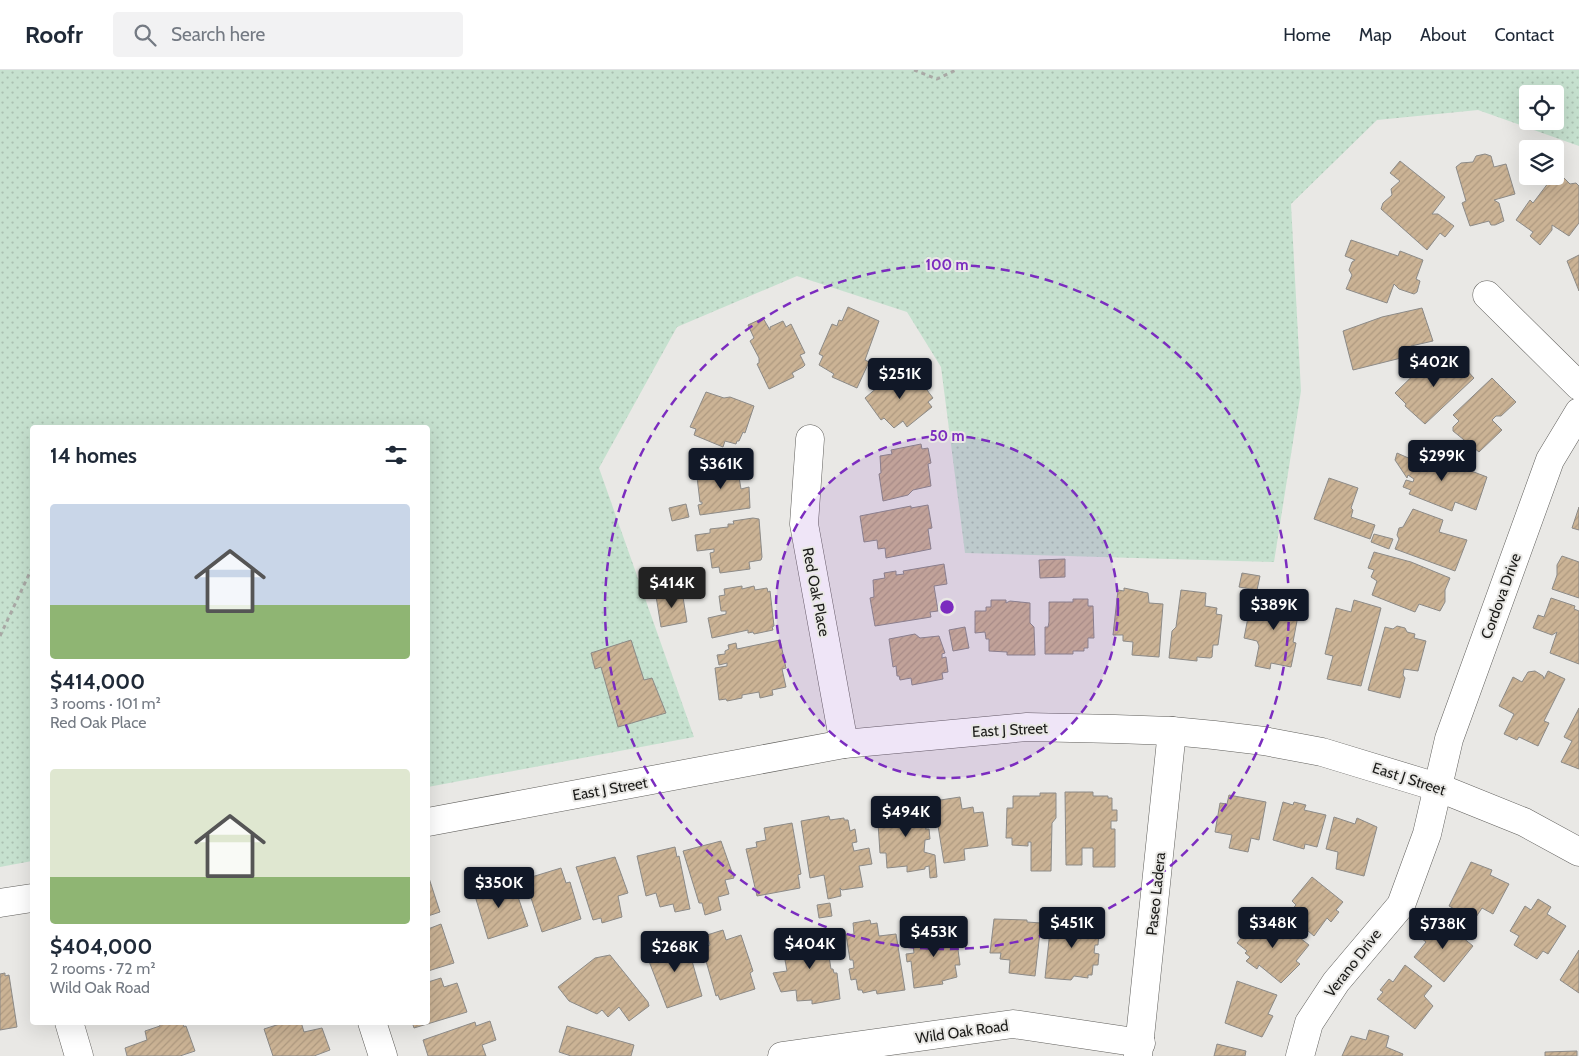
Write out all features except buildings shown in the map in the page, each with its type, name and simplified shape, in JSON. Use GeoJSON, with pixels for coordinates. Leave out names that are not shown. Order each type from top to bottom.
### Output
{"type":"FeatureCollection","features":[{"type":"Feature","properties":{"kind":"street"},"geometry":{"type":"LineString","coordinates":[[1487,295],[1579,386]]}},
{"type":"Feature","properties":{"kind":"street","name":"Cordova Drive"},"geometry":{"type":"LineString","coordinates":[[1437,787],[1449,739],[1550,460],[1579,412]]}},
{"type":"Feature","properties":{"kind":"street","name":"Red Oak Place"},"geometry":{"type":"LineString","coordinates":[[810,439],[804,524],[844,744]]}},
{"type":"Feature","properties":{"kind":"street","name":"East J Street"},"geometry":{"type":"LineString","coordinates":[[430,822],[844,744],[1027,727],[1172,731],[1264,741],[1322,752],[1437,787],[1524,822],[1579,852]]}},
{"type":"Feature","properties":{"kind":"street","name":"Paseo Ladera"},"geometry":{"type":"LineString","coordinates":[[1140,1050],[1172,731]]}},
{"type":"Feature","properties":{"kind":"street","name":"Verano Drive"},"geometry":{"type":"LineString","coordinates":[[1300,1056],[1309,1023],[1336,982],[1401,905],[1427,834],[1437,787]]}},
{"type":"Feature","properties":{"kind":"street"},"geometry":{"type":"LineString","coordinates":[[0,903],[30,898]]}},
{"type":"Feature","properties":{"kind":"street","name":"Wild Oak Road"},"geometry":{"type":"LineString","coordinates":[[782,1056],[1013,1024],[1140,1050]]}},
{"type":"Feature","properties":{"kind":"street"},"geometry":{"type":"LineString","coordinates":[[70,1025],[79,1056]]}},
{"type":"Feature","properties":{"kind":"street"},"geometry":{"type":"LineString","coordinates":[[373,1025],[383,1056]]}},
{"type":"Feature","properties":{"kind":"path"},"geometry":{"type":"LineString","coordinates":[[914,70],[937,79],[956,70]]}},
{"type":"Feature","properties":{"kind":"path"},"geometry":{"type":"LineString","coordinates":[[0,636],[30,572]]}},
{"type":"Feature","properties":{"kind":"green space"},"geometry":{"type":"Polygon","coordinates":[[[0,70],[1579,70],[1579,146],[1534,130],[1564,130],[1564,85],[1519,85],[1519,125],[1478,110],[1377,120],[1291,204],[1301,391],[1274,562],[965,553],[941,367],[907,312],[797,276],[677,327],[599,468],[694,737],[430,787],[430,425],[30,425],[30,861],[0,867],[0,70]]]}}]}
